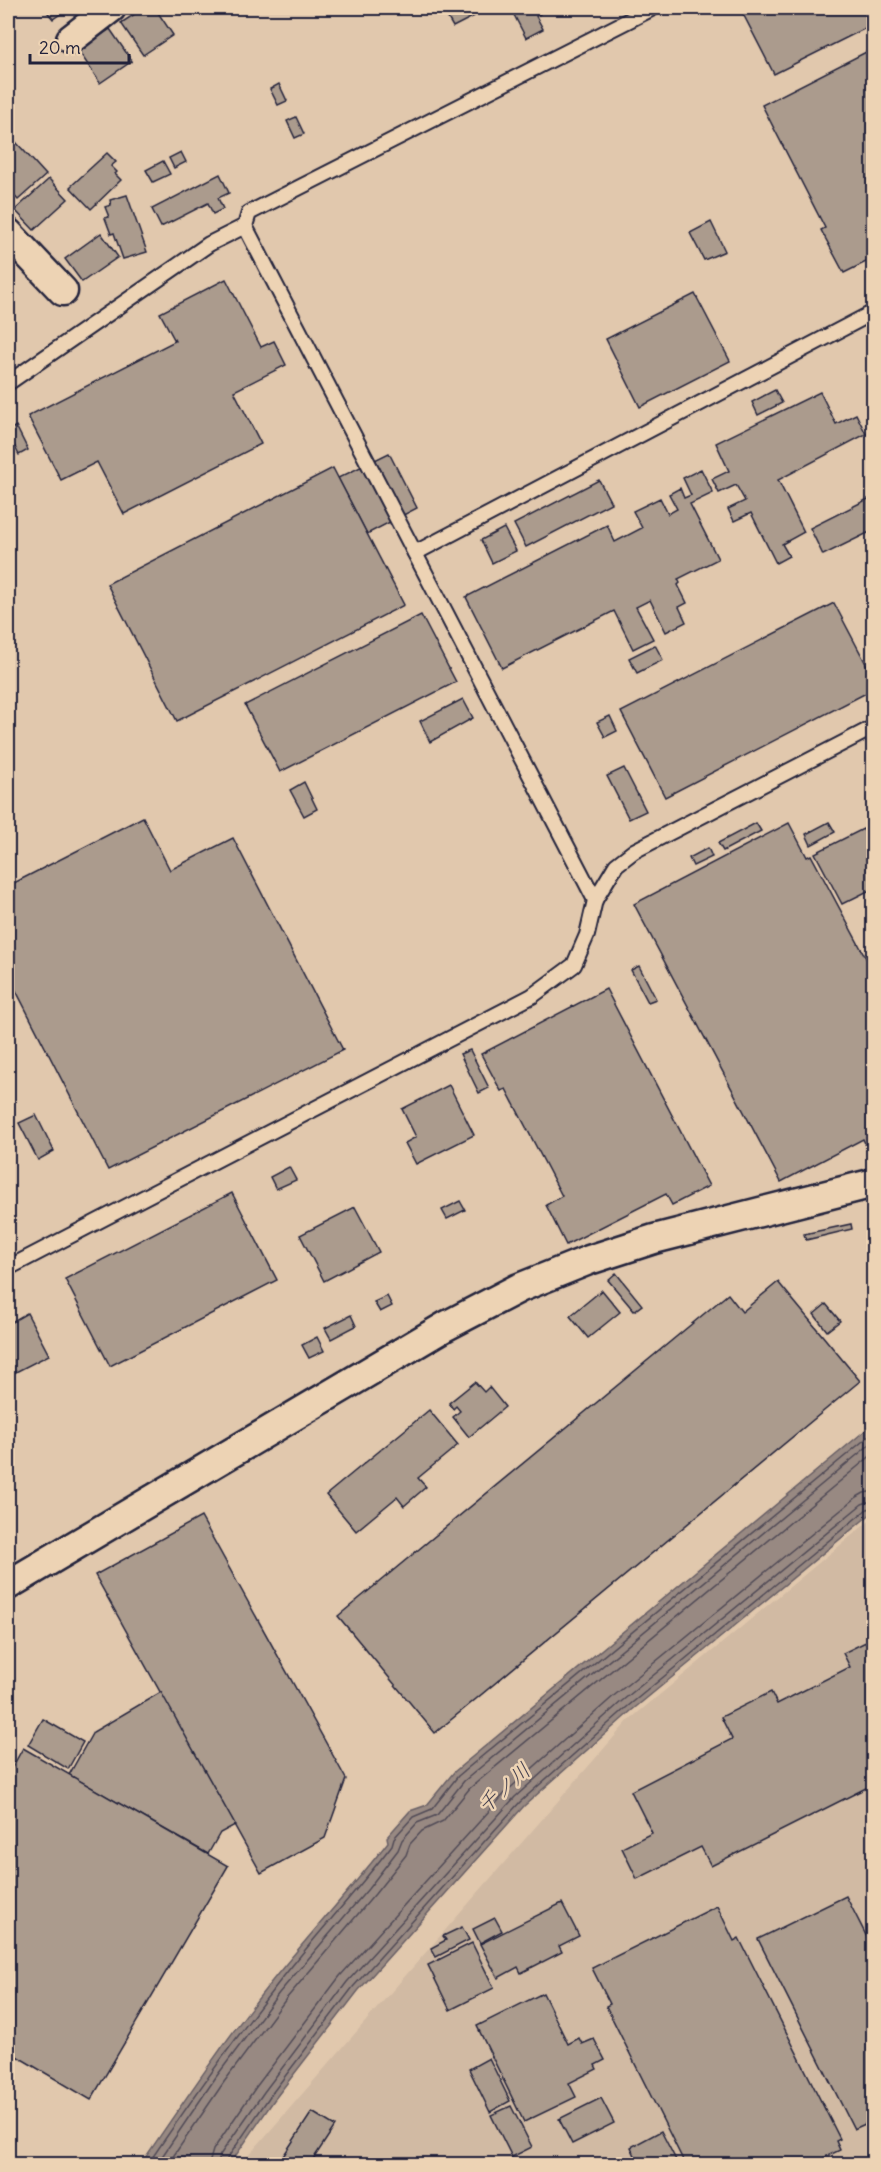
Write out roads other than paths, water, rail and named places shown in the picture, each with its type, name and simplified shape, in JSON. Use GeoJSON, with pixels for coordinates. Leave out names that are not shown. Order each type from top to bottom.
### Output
{"type":"FeatureCollection","features":[{"type":"Feature","properties":{"kind":"street"},"geometry":{"type":"LineString","coordinates":[[71,39],[111,8]]}},
{"type":"Feature","properties":{"kind":"street"},"geometry":{"type":"LineString","coordinates":[[8,233],[63,291]]}},
{"type":"Feature","properties":{"kind":"street"},"geometry":{"type":"LineString","coordinates":[[8,1585],[446,1326],[519,1288],[589,1260],[654,1239],[873,1183]]}},
{"type":"Feature","properties":{"kind":"lane"},"geometry":{"type":"LineString","coordinates":[[595,900],[245,226],[249,213],[653,8]]}},
{"type":"Feature","properties":{"kind":"lane"},"geometry":{"type":"LineString","coordinates":[[8,383],[209,244],[245,226]]}},
{"type":"Feature","properties":{"kind":"lane"},"geometry":{"type":"LineString","coordinates":[[415,554],[873,312]]}},
{"type":"Feature","properties":{"kind":"lane"},"geometry":{"type":"LineString","coordinates":[[8,1268],[532,996],[574,965],[587,935],[595,900],[616,865],[634,851],[873,727]]}},
{"type":"Feature","properties":{"kind":"water","name":"千ノ川"},"geometry":{"type":"Polygon","coordinates":[[[873,1424],[873,1512],[631,1711],[524,1806],[358,1991],[274,2100],[230,2164],[141,2164],[251,2008],[374,1860],[388,1842],[387,1837],[410,1811],[427,1805],[454,1772],[873,1424]]]}}]}
